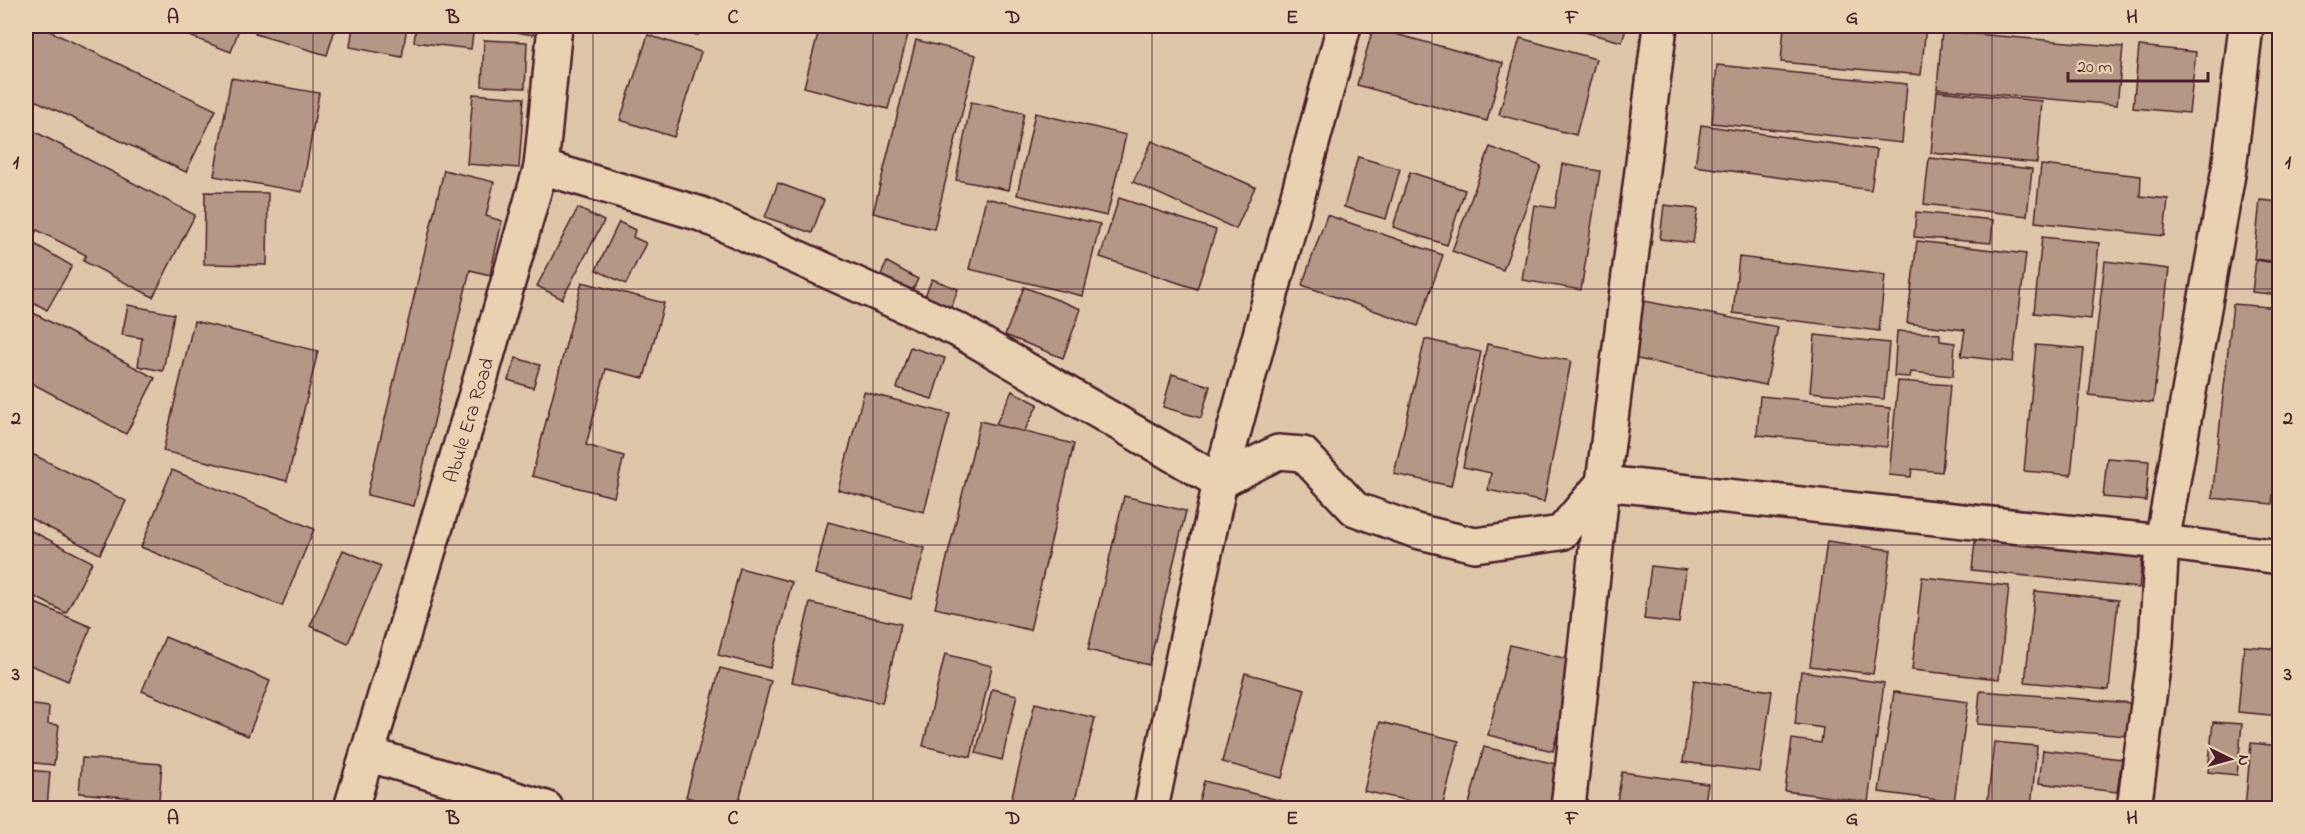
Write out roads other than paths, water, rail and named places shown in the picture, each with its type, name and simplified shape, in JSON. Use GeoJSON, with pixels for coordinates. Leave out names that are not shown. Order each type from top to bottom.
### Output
{"type":"FeatureCollection","features":[{"type":"Feature","properties":{"kind":"street","name":"Abule Era Road"},"geometry":{"type":"LineString","coordinates":[[351,808],[479,384],[541,167],[555,26]]}},
{"type":"Feature","properties":{"kind":"street"},"geometry":{"type":"LineString","coordinates":[[1151,808],[1220,482],[1344,26]]}},
{"type":"Feature","properties":{"kind":"street"},"geometry":{"type":"LineString","coordinates":[[1568,808],[1603,483],[1660,26]]}},
{"type":"Feature","properties":{"kind":"street"},"geometry":{"type":"LineString","coordinates":[[2134,808],[2156,645],[2162,542],[2229,169],[2246,26]]}},
{"type":"Feature","properties":{"kind":"street"},"geometry":{"type":"LineString","coordinates":[[541,167],[701,214],[947,325],[1220,482]]}},
{"type":"Feature","properties":{"kind":"street"},"geometry":{"type":"LineString","coordinates":[[1220,482],[1278,452],[1303,454],[1355,509],[1416,531],[1475,545],[1561,533],[1603,483]]}},
{"type":"Feature","properties":{"kind":"street"},"geometry":{"type":"LineString","coordinates":[[1603,483],[2162,542],[2280,557]]}},
{"type":"Feature","properties":{"kind":"street"},"geometry":{"type":"LineString","coordinates":[[367,754],[546,808]]}}]}
